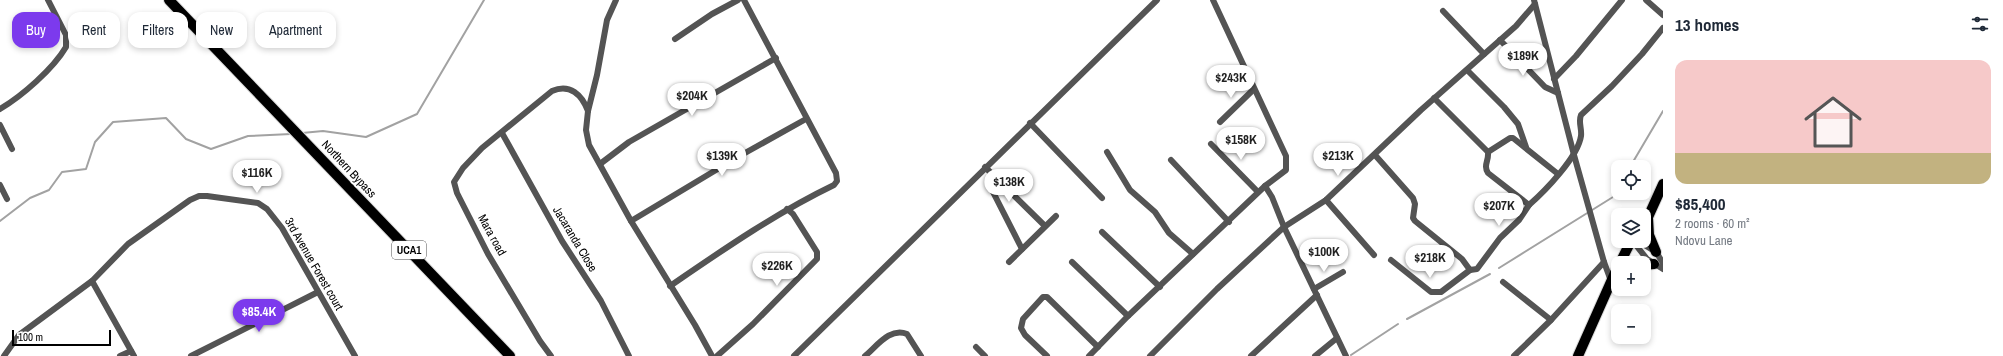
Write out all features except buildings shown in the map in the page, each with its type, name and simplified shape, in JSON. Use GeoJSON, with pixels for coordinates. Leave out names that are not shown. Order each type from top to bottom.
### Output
{"type":"FeatureCollection","features":[{"type":"Feature","properties":{"kind":"main road","name":"Northern Bypass"},"geometry":{"type":"LineString","coordinates":[[169,0],[309,144],[510,356]]}},
{"type":"Feature","properties":{"kind":"main road"},"geometry":{"type":"LineString","coordinates":[[1651,208],[1663,182]]}},
{"type":"Feature","properties":{"kind":"main road"},"geometry":{"type":"LineString","coordinates":[[1651,240],[1656,252]]}},
{"type":"Feature","properties":{"kind":"main road"},"geometry":{"type":"LineString","coordinates":[[1578,356],[1611,290]]}},
{"type":"Feature","properties":{"kind":"main road"},"geometry":{"type":"LineString","coordinates":[[1582,356],[1611,291]]}},
{"type":"Feature","properties":{"kind":"street"},"geometry":{"type":"LineString","coordinates":[[0,109],[10,103],[36,81],[66,47],[66,35],[48,0]]}},
{"type":"Feature","properties":{"kind":"street"},"geometry":{"type":"LineString","coordinates":[[616,0],[607,20],[598,75],[588,111],[586,136],[589,145],[631,221],[712,356]]}},
{"type":"Feature","properties":{"kind":"street"},"geometry":{"type":"LineString","coordinates":[[675,39],[712,14],[738,0]]}},
{"type":"Feature","properties":{"kind":"street"},"geometry":{"type":"LineString","coordinates":[[670,286],[787,209],[834,185],[838,181],[837,176],[806,119],[776,58],[744,0]]}},
{"type":"Feature","properties":{"kind":"street"},"geometry":{"type":"LineString","coordinates":[[794,356],[985,167],[1157,0]]}},
{"type":"Feature","properties":{"kind":"street"},"geometry":{"type":"LineString","coordinates":[[1089,356],[1128,316],[1229,222],[1258,192],[1286,170],[1286,156],[1213,0]]}},
{"type":"Feature","properties":{"kind":"street"},"geometry":{"type":"LineString","coordinates":[[1554,79],[1576,56],[1622,0]]}},
{"type":"Feature","properties":{"kind":"street"},"geometry":{"type":"LineString","coordinates":[[1646,0],[1663,15]]}},
{"type":"Feature","properties":{"kind":"street"},"geometry":{"type":"LineString","coordinates":[[1534,2],[1574,155],[1604,262],[1611,277]]}},
{"type":"Feature","properties":{"kind":"street"},"geometry":{"type":"LineString","coordinates":[[1150,356],[1217,289],[1284,227],[1326,200],[1434,98],[1500,40],[1534,2]]}},
{"type":"Feature","properties":{"kind":"street"},"geometry":{"type":"LineString","coordinates":[[1443,10],[1484,54]]}},
{"type":"Feature","properties":{"kind":"street"},"geometry":{"type":"LineString","coordinates":[[1391,260],[1431,292],[1441,292],[1470,270],[1476,269],[1500,238],[1519,220],[1529,205],[1574,155],[1581,136],[1579,119],[1581,115],[1612,86],[1642,54],[1663,28]]}},
{"type":"Feature","properties":{"kind":"street"},"geometry":{"type":"LineString","coordinates":[[1500,40],[1545,87],[1558,93]]}},
{"type":"Feature","properties":{"kind":"street"},"geometry":{"type":"LineString","coordinates":[[600,164],[629,142],[776,58]]}},
{"type":"Feature","properties":{"kind":"street"},"geometry":{"type":"LineString","coordinates":[[1467,70],[1518,124],[1526,147]]}},
{"type":"Feature","properties":{"kind":"street","name":"Mara road"},"geometry":{"type":"LineString","coordinates":[[551,356],[540,341],[488,254],[455,187],[456,178],[463,168],[482,148],[502,133],[543,96],[555,89],[575,91],[583,99],[588,111]]}},
{"type":"Feature","properties":{"kind":"street"},"geometry":{"type":"LineString","coordinates":[[1220,122],[1254,89]]}},
{"type":"Feature","properties":{"kind":"street"},"geometry":{"type":"LineString","coordinates":[[1434,98],[1488,152]]}},
{"type":"Feature","properties":{"kind":"street"},"geometry":{"type":"LineString","coordinates":[[631,221],[736,158],[806,119]]}},
{"type":"Feature","properties":{"kind":"street"},"geometry":{"type":"LineString","coordinates":[[1030,123],[1102,198]]}},
{"type":"Feature","properties":{"kind":"street"},"geometry":{"type":"LineString","coordinates":[[0,125],[12,149]]}},
{"type":"Feature","properties":{"kind":"street","name":"Jacaranda Close"},"geometry":{"type":"LineString","coordinates":[[502,133],[562,241],[601,301],[629,356]]}},
{"type":"Feature","properties":{"kind":"street"},"geometry":{"type":"LineString","coordinates":[[1529,205],[1488,173],[1485,163],[1488,152],[1510,138],[1517,140],[1558,174]]}},
{"type":"Feature","properties":{"kind":"street"},"geometry":{"type":"LineString","coordinates":[[1211,144],[1258,192]]}},
{"type":"Feature","properties":{"kind":"street"},"geometry":{"type":"LineString","coordinates":[[1107,152],[1130,190],[1155,212],[1169,233],[1193,254]]}},
{"type":"Feature","properties":{"kind":"street"},"geometry":{"type":"LineString","coordinates":[[1375,155],[1413,198],[1413,218],[1415,221],[1462,259],[1470,270]]}},
{"type":"Feature","properties":{"kind":"street"},"geometry":{"type":"LineString","coordinates":[[1171,160],[1229,222]]}},
{"type":"Feature","properties":{"kind":"street"},"geometry":{"type":"LineString","coordinates":[[985,167],[1045,226]]}},
{"type":"Feature","properties":{"kind":"street"},"geometry":{"type":"LineString","coordinates":[[998,179],[992,186],[993,192],[1022,249]]}},
{"type":"Feature","properties":{"kind":"street"},"geometry":{"type":"LineString","coordinates":[[0,185],[8,198]]}},
{"type":"Feature","properties":{"kind":"street"},"geometry":{"type":"LineString","coordinates":[[1265,186],[1272,197],[1284,227],[1346,356]]}},
{"type":"Feature","properties":{"kind":"street","name":"3rd Avenue Forest court"},"geometry":{"type":"LineString","coordinates":[[4,356],[19,335],[92,281],[128,244],[190,200],[198,196],[258,203],[267,209],[282,228],[355,356]]}},
{"type":"Feature","properties":{"kind":"street"},"geometry":{"type":"LineString","coordinates":[[1326,200],[1374,255]]}},
{"type":"Feature","properties":{"kind":"street"},"geometry":{"type":"LineString","coordinates":[[717,356],[753,324],[817,260],[817,252],[793,214],[787,209]]}},
{"type":"Feature","properties":{"kind":"street"},"geometry":{"type":"LineString","coordinates":[[1009,262],[1056,216]]}},
{"type":"Feature","properties":{"kind":"street"},"geometry":{"type":"LineString","coordinates":[[1102,232],[1160,286]]}},
{"type":"Feature","properties":{"kind":"street"},"geometry":{"type":"LineString","coordinates":[[1639,248],[1647,259],[1663,269]]}},
{"type":"Feature","properties":{"kind":"street"},"geometry":{"type":"LineString","coordinates":[[1648,248],[1656,252],[1654,264]]}},
{"type":"Feature","properties":{"kind":"street"},"geometry":{"type":"LineString","coordinates":[[1072,262],[1128,316]]}},
{"type":"Feature","properties":{"kind":"street"},"geometry":{"type":"LineString","coordinates":[[1514,356],[1551,320],[1604,262]]}},
{"type":"Feature","properties":{"kind":"street"},"geometry":{"type":"LineString","coordinates":[[1251,356],[1316,292],[1343,272]]}},
{"type":"Feature","properties":{"kind":"street"},"geometry":{"type":"LineString","coordinates":[[92,281],[133,353],[120,356]]}},
{"type":"Feature","properties":{"kind":"street"},"geometry":{"type":"LineString","coordinates":[[1503,282],[1551,320]]}},
{"type":"Feature","properties":{"kind":"street"},"geometry":{"type":"LineString","coordinates":[[191,356],[318,292]]}},
{"type":"Feature","properties":{"kind":"street"},"geometry":{"type":"LineString","coordinates":[[1047,356],[1025,335],[1022,328],[1023,319],[1043,298],[1047,298],[1098,347]]}},
{"type":"Feature","properties":{"kind":"street"},"geometry":{"type":"LineString","coordinates":[[865,356],[890,334],[897,331],[907,334],[921,356]]}},
{"type":"Feature","properties":{"kind":"street"},"geometry":{"type":"LineString","coordinates":[[1315,356],[1337,338]]}},
{"type":"Feature","properties":{"kind":"street"},"geometry":{"type":"LineString","coordinates":[[976,347],[985,356]]}},
{"type":"Feature","properties":{"kind":"waterway"},"geometry":{"type":"LineString","coordinates":[[302,133],[323,131],[366,137],[417,114],[484,0]]}},
{"type":"Feature","properties":{"kind":"waterway"},"geometry":{"type":"LineString","coordinates":[[1634,160],[1663,111]]}},
{"type":"Feature","properties":{"kind":"waterway"},"geometry":{"type":"LineString","coordinates":[[0,221],[30,198],[49,190],[62,172],[86,169],[95,142],[113,122],[166,118],[186,139],[211,149],[248,136],[291,134]]}},
{"type":"Feature","properties":{"kind":"waterway"},"geometry":{"type":"LineString","coordinates":[[1499,268],[1611,198]]}},
{"type":"Feature","properties":{"kind":"waterway"},"geometry":{"type":"LineString","coordinates":[[1407,319],[1490,274]]}},
{"type":"Feature","properties":{"kind":"waterway"},"geometry":{"type":"LineString","coordinates":[[1351,355],[1398,324]]}}]}
